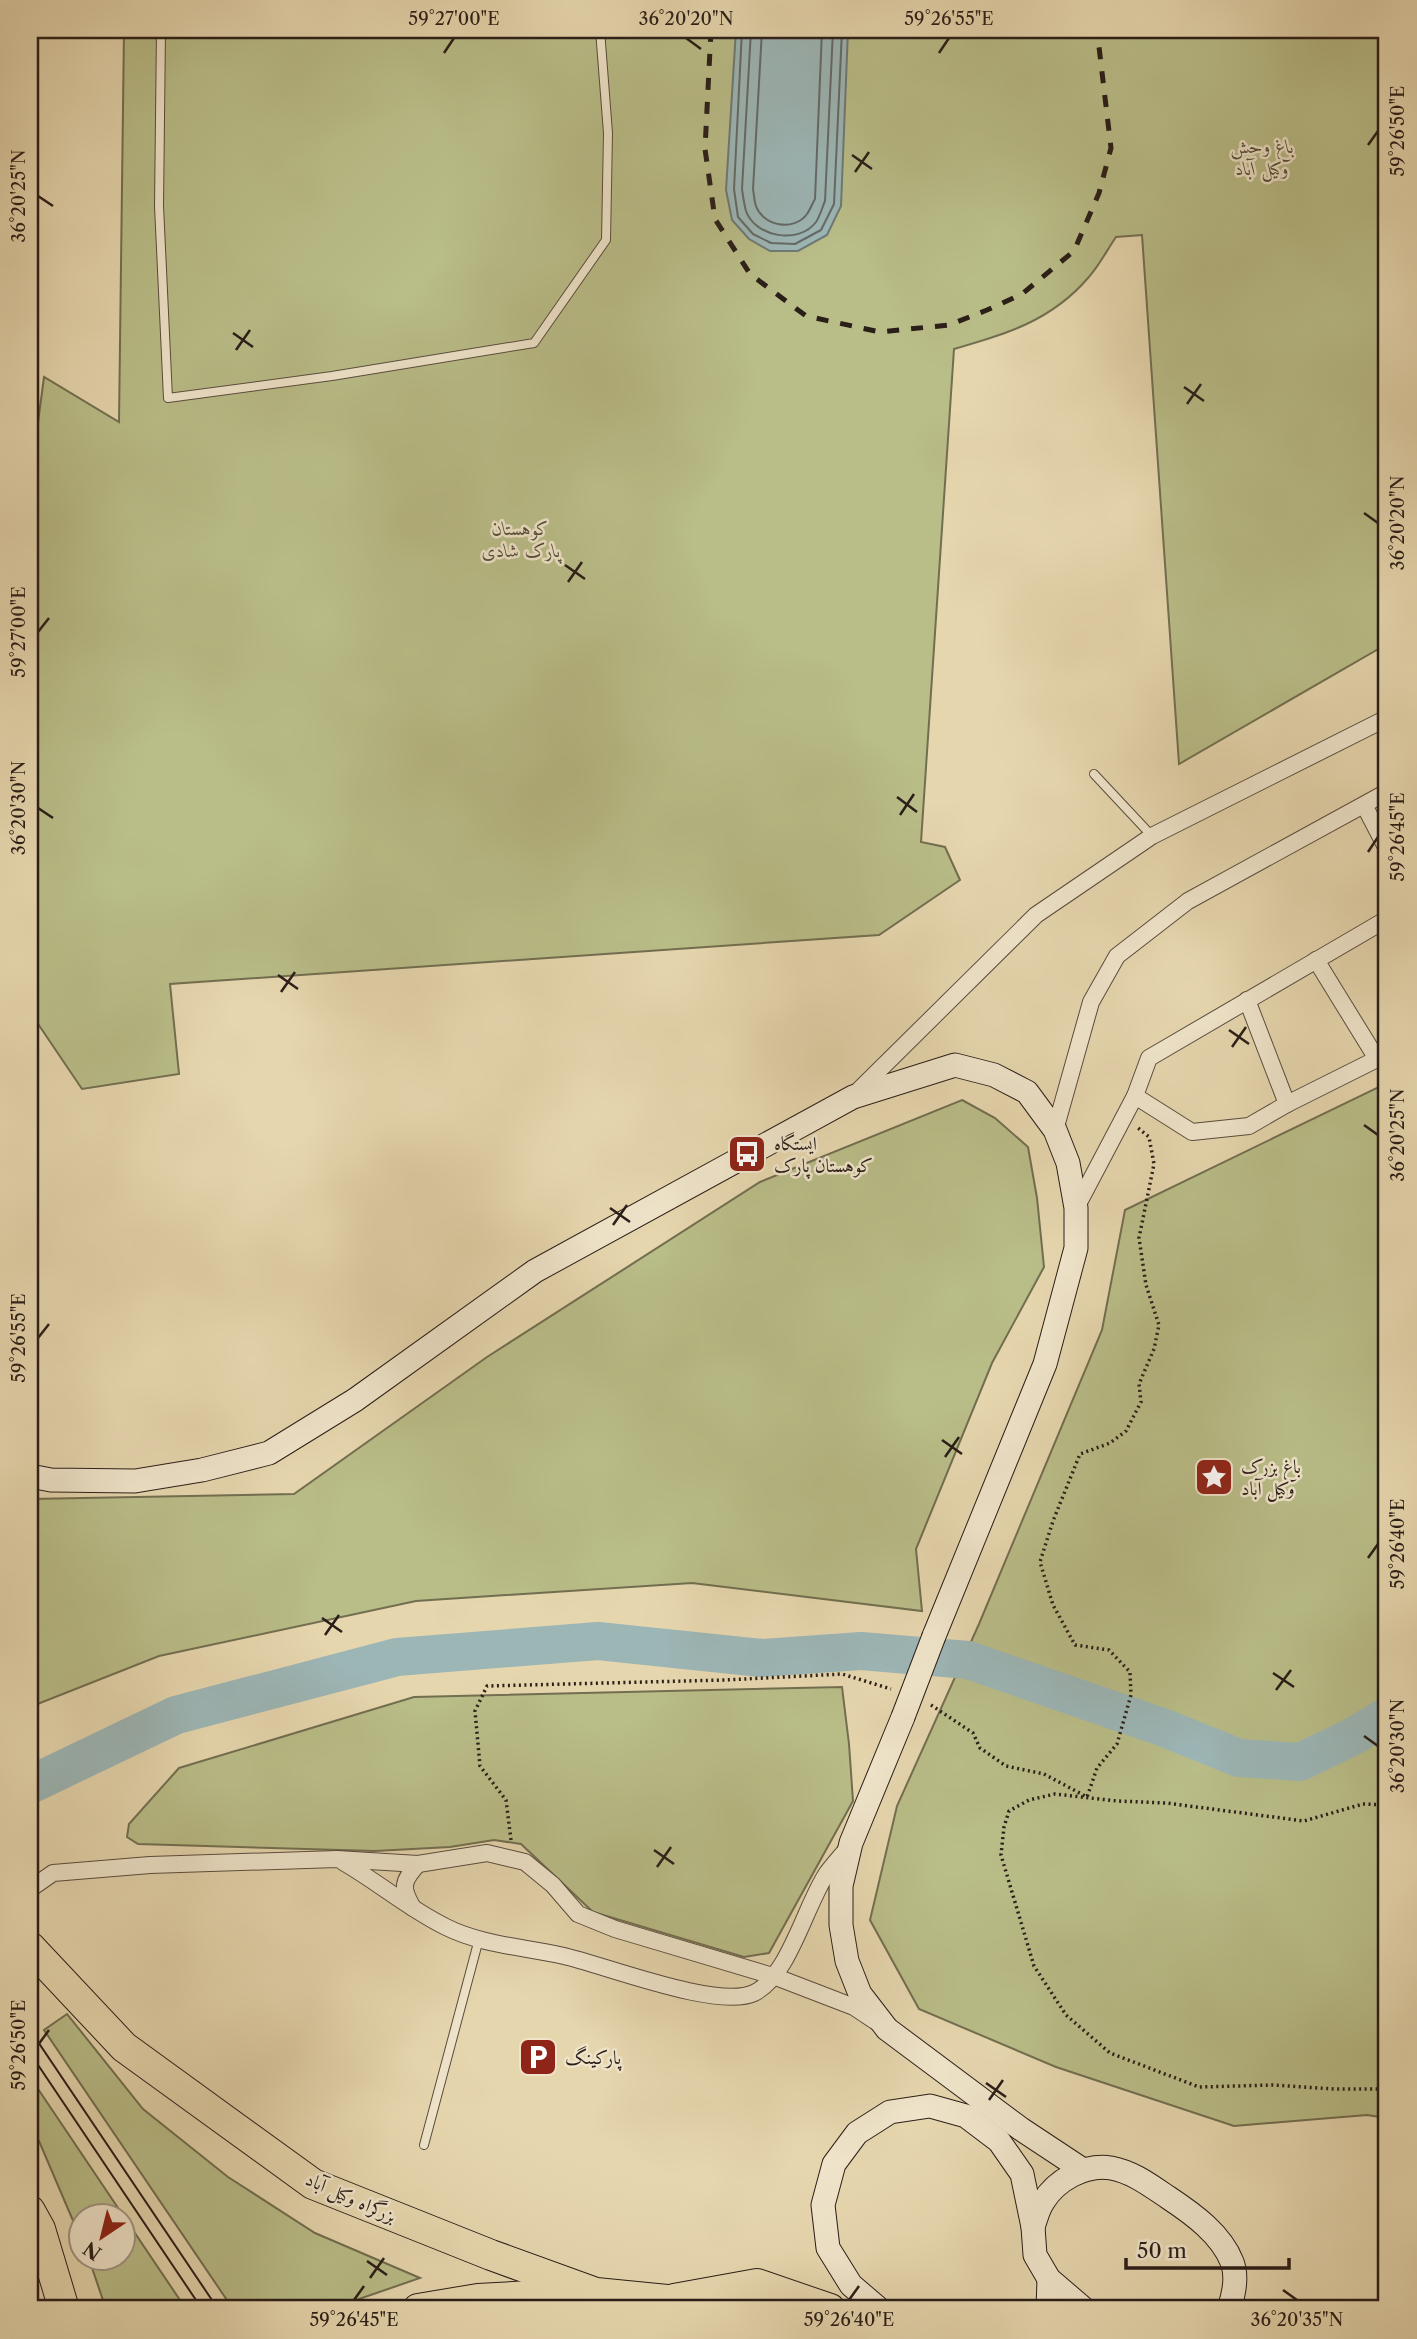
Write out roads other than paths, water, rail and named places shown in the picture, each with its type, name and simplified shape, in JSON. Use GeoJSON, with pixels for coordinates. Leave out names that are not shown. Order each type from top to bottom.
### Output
{"type":"FeatureCollection","features":[{"type":"Feature","properties":{"kind":"highway","name":"بزرگراه وکیل آباد"},"geometry":{"type":"LineString","coordinates":[[30,1947],[124,2047],[313,2184],[491,2255],[596,2293],[667,2300],[700,2309]]}},
{"type":"Feature","properties":{"kind":"highway"},"geometry":{"type":"LineString","coordinates":[[30,2211],[40,2229],[64,2309]]}},
{"type":"Feature","properties":{"kind":"highway"},"geometry":{"type":"LineString","coordinates":[[667,2300],[757,2284],[830,2309]]}},
{"type":"Feature","properties":{"kind":"highway"},"geometry":{"type":"LineString","coordinates":[[418,2309],[478,2299],[596,2293]]}},
{"type":"Feature","properties":{"kind":"street"},"geometry":{"type":"LineString","coordinates":[[853,1097],[1035,915],[1152,836],[1387,718]]}},
{"type":"Feature","properties":{"kind":"street"},"geometry":{"type":"LineString","coordinates":[[1055,1130],[1091,1002],[1117,956],[1188,901],[1387,792]]}},
{"type":"Feature","properties":{"kind":"street"},"geometry":{"type":"LineString","coordinates":[[1364,805],[1387,849]]}},
{"type":"Feature","properties":{"kind":"street"},"geometry":{"type":"LineString","coordinates":[[1076,1208],[1135,1096],[1149,1058],[1387,919]]}},
{"type":"Feature","properties":{"kind":"street"},"geometry":{"type":"LineString","coordinates":[[1135,1096],[1192,1132],[1249,1126],[1382,1056],[1316,960]]}},
{"type":"Feature","properties":{"kind":"street"},"geometry":{"type":"LineString","coordinates":[[1247,1000],[1287,1104]]}},
{"type":"Feature","properties":{"kind":"street"},"geometry":{"type":"LineString","coordinates":[[30,1476],[51,1480],[135,1480],[202,1470],[269,1453],[355,1400],[535,1271],[853,1097],[955,1065],[994,1075],[1027,1092],[1055,1130],[1068,1163],[1076,1208],[1076,1248],[1045,1364],[851,1843],[841,1886],[841,1925],[847,1961],[860,1994],[887,2029]]}},
{"type":"Feature","properties":{"kind":"street"},"geometry":{"type":"LineString","coordinates":[[337,1859],[447,1928],[478,1939],[565,1956],[689,1991],[729,1998],[753,1994],[776,1977],[826,1874],[851,1843]]}},
{"type":"Feature","properties":{"kind":"street"},"geometry":{"type":"LineString","coordinates":[[30,1889],[53,1873],[150,1865],[337,1859],[418,1864],[487,1853],[524,1862],[553,1885],[578,1913],[615,1929],[776,1977],[854,2007],[1021,2129],[1083,2170]]}},
{"type":"Feature","properties":{"kind":"street"},"geometry":{"type":"LineString","coordinates":[[414,1909],[404,1885],[418,1864]]}},
{"type":"Feature","properties":{"kind":"street"},"geometry":{"type":"LineString","coordinates":[[879,2309],[851,2285],[828,2248],[823,2205],[834,2164],[857,2133],[890,2112],[930,2106],[966,2116],[999,2141],[1023,2174],[1033,2227],[1035,2255],[1049,2279],[1084,2309]]}},
{"type":"Feature","properties":{"kind":"street"},"geometry":{"type":"LineString","coordinates":[[1033,2227],[1042,2203],[1059,2182],[1083,2170],[1110,2168],[1136,2177],[1181,2206],[1222,2241],[1234,2265],[1236,2291],[1230,2309]]}},
{"type":"Feature","properties":{"kind":"street"},"geometry":{"type":"LineString","coordinates":[[1048,2309],[1049,2279]]}},
{"type":"Feature","properties":{"kind":"lane"},"geometry":{"type":"LineString","coordinates":[[161,30],[159,206],[168,398],[332,376],[534,343],[606,240],[608,133],[600,30]]}},
{"type":"Feature","properties":{"kind":"lane"},"geometry":{"type":"LineString","coordinates":[[1094,774],[1152,836]]}},
{"type":"Feature","properties":{"kind":"lane"},"geometry":{"type":"LineString","coordinates":[[424,2145],[478,1939]]}},
{"type":"Feature","properties":{"kind":"water"},"geometry":{"type":"Polygon","coordinates":[[[736,30],[848,30],[841,206],[827,235],[798,251],[770,251],[749,239],[732,220],[726,190],[736,30]]]}},
{"type":"Feature","properties":{"kind":"waterway"},"geometry":{"type":"LineString","coordinates":[[30,1785],[176,1715],[397,1657],[598,1641],[761,1658],[861,1651],[968,1660],[1162,1727],[1239,1758],[1300,1762],[1352,1737],[1387,1716]]}},
{"type":"Feature","properties":{"kind":"tram line"},"geometry":{"type":"LineString","coordinates":[[30,2030],[218,2309]]}},
{"type":"Feature","properties":{"kind":"tram line"},"geometry":{"type":"LineString","coordinates":[[30,2053],[202,2309]]}},
{"type":"Feature","properties":{"kind":"railway"},"geometry":{"type":"LineString","coordinates":[[711,30],[705,149],[715,219],[750,274],[806,316],[880,332],[949,325],[987,310],[1022,294],[1074,251],[1099,193],[1111,148],[1097,30]]}},
{"type":"Feature","properties":{"kind":"place","name":"ایستگاه کوهستان پارک"},"geometry":{"type":"Point","coordinates":[747,1154]}},
{"type":"Feature","properties":{"kind":"place","name":"باغ بزرک وکیل آباد"},"geometry":{"type":"Point","coordinates":[1214,1477]}},
{"type":"Feature","properties":{"kind":"place","name":"پارکینگ"},"geometry":{"type":"Point","coordinates":[538,2057]}},
{"type":"Feature","properties":{"kind":"park label","name":"باغ وحش وکیل آباد"},"geometry":{"type":"Point","coordinates":[1262,157]}},
{"type":"Feature","properties":{"kind":"park label","name":"کوهستان پارک شادی"},"geometry":{"type":"Point","coordinates":[521,539]}}]}
